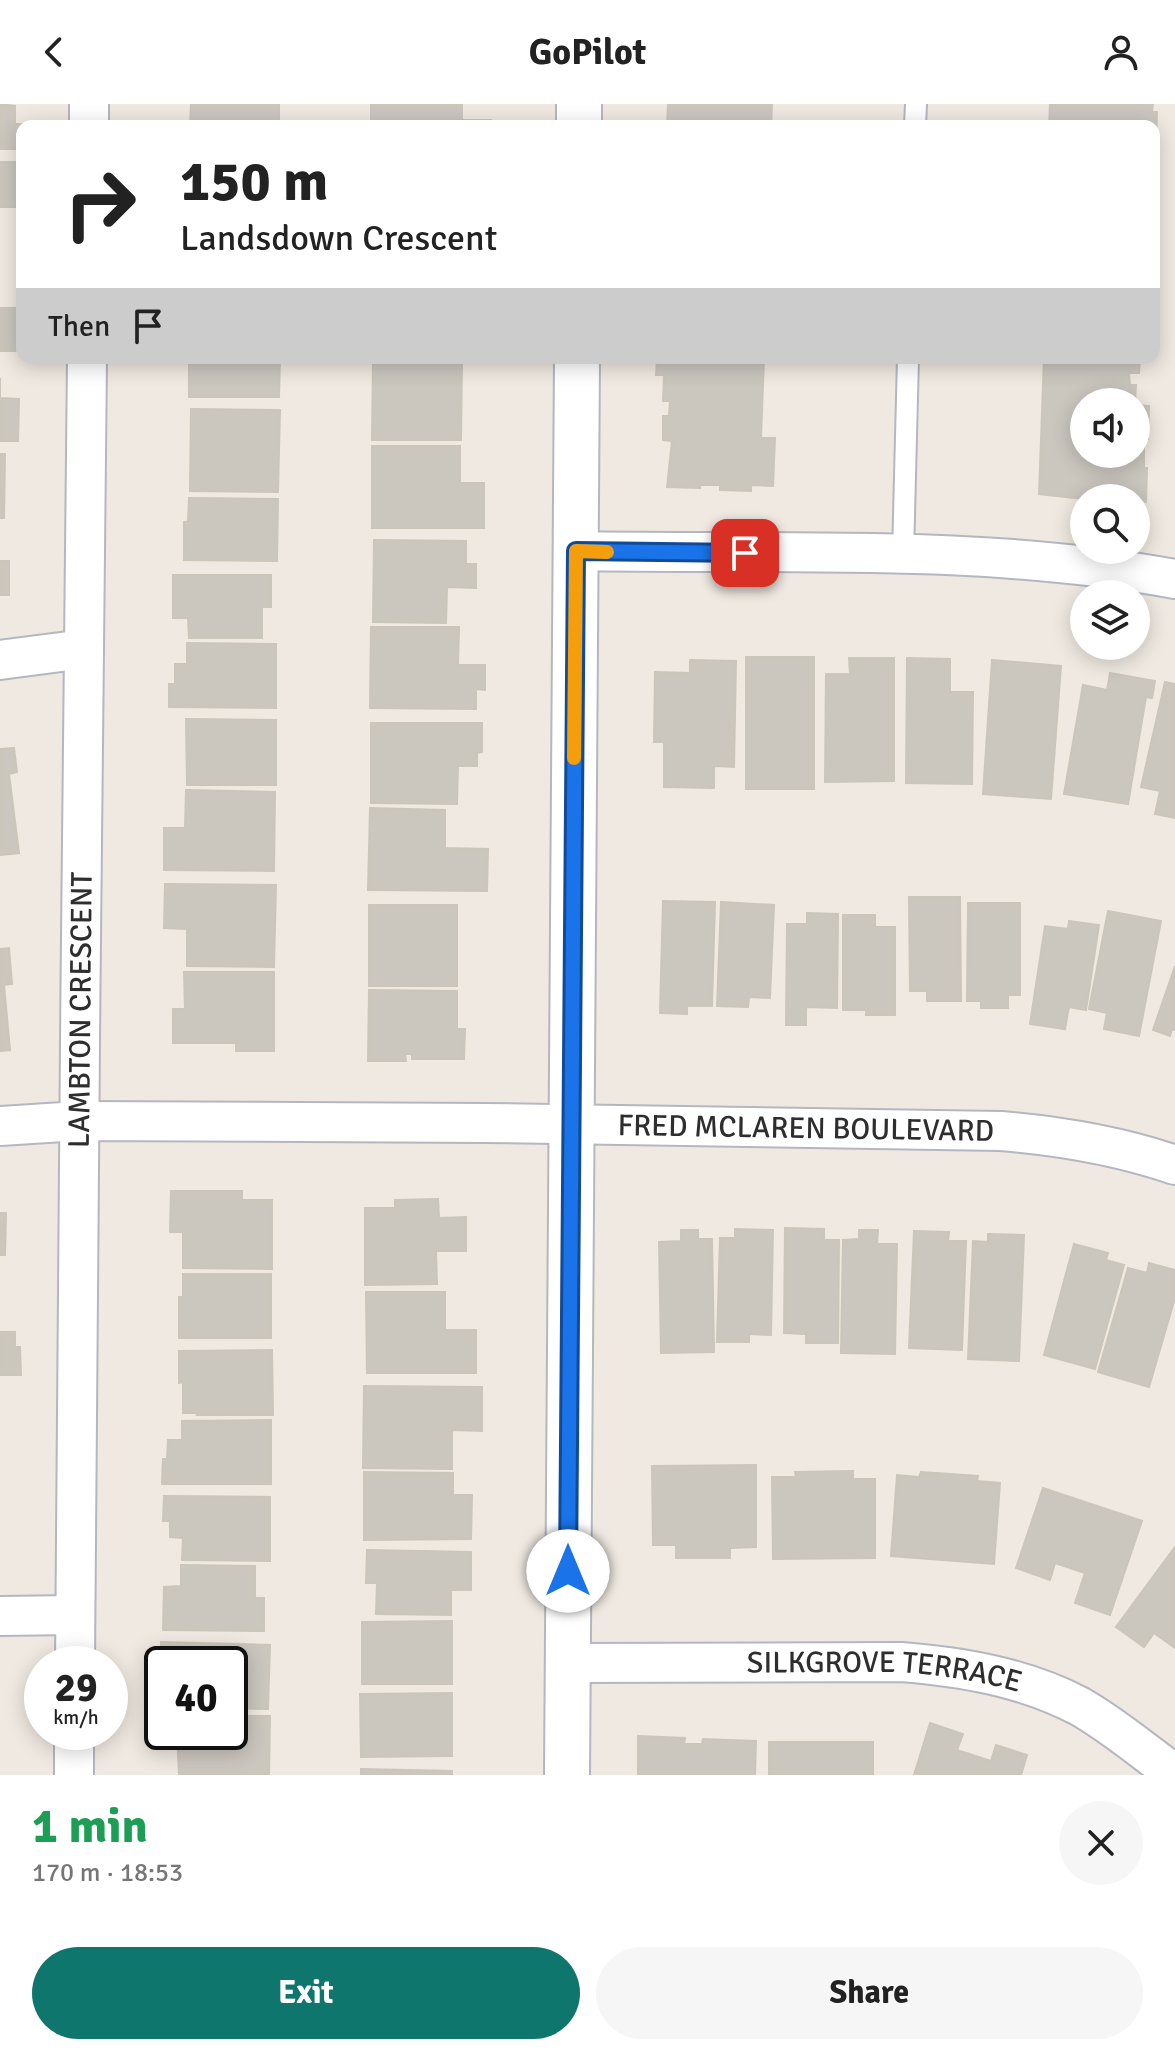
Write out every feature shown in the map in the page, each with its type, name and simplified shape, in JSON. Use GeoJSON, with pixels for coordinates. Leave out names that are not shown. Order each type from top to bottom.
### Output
{"type":"FeatureCollection","features":[{"type":"Feature","properties":{"kind":"street","name":"LAMBTON CRESCENT"},"geometry":{"type":"LineString","coordinates":[[75,1646],[87,364]]}},
{"type":"Feature","properties":{"kind":"street"},"geometry":{"type":"LineString","coordinates":[[567,1775],[577,364]]}},
{"type":"Feature","properties":{"kind":"street"},"geometry":{"type":"LineString","coordinates":[[576,551],[903,555],[1065,563],[1175,579]]}},
{"type":"Feature","properties":{"kind":"street"},"geometry":{"type":"LineString","coordinates":[[0,660],[84,649]]}},
{"type":"Feature","properties":{"kind":"street","name":"FRED MCLAREN BOULEVARD"},"geometry":{"type":"LineString","coordinates":[[0,1126],[79,1121],[1001,1131],[1059,1135],[1140,1153],[1175,1165]]}},
{"type":"Feature","properties":{"kind":"street"},"geometry":{"type":"LineString","coordinates":[[0,1616],[75,1615]]}},
{"type":"Feature","properties":{"kind":"street","name":"SILKGROVE TERRACE"},"geometry":{"type":"LineString","coordinates":[[567,1663],[901,1662],[953,1666],[1028,1684],[1068,1701],[1175,1774]]}},
{"type":"Feature","properties":{"kind":"street"},"geometry":{"type":"LineString","coordinates":[[74,1750],[74,1775]]}},
{"type":"Feature","properties":{"kind":"lane"},"geometry":{"type":"LineString","coordinates":[[903,555],[908,364]]}},
{"type":"Feature","properties":{"kind":"building"},"geometry":{"type":"Polygon","coordinates":[[[0,104],[15,106],[16,149],[0,149],[0,104]]]}},
{"type":"Feature","properties":{"kind":"building"},"geometry":{"type":"Polygon","coordinates":[[[191,104],[279,104],[279,120],[190,120],[191,104]]]}},
{"type":"Feature","properties":{"kind":"building"},"geometry":{"type":"Polygon","coordinates":[[[371,104],[462,104],[462,120],[371,120],[371,104]]]}},
{"type":"Feature","properties":{"kind":"building"},"geometry":{"type":"Polygon","coordinates":[[[668,104],[772,104],[771,120],[667,120],[668,104]]]}},
{"type":"Feature","properties":{"kind":"building"},"geometry":{"type":"Polygon","coordinates":[[[1050,104],[1153,104],[1152,112],[1157,112],[1157,120],[1049,120],[1050,104]]]}},
{"type":"Feature","properties":{"kind":"building"},"geometry":{"type":"Polygon","coordinates":[[[0,162],[16,162],[16,207],[0,207],[0,162]]]}},
{"type":"Feature","properties":{"kind":"building"},"geometry":{"type":"Polygon","coordinates":[[[0,308],[16,308],[16,351],[0,351],[0,308]]]}},
{"type":"Feature","properties":{"kind":"building"},"geometry":{"type":"Polygon","coordinates":[[[189,364],[280,364],[279,397],[189,397],[189,364]]]}},
{"type":"Feature","properties":{"kind":"building"},"geometry":{"type":"Polygon","coordinates":[[[373,364],[462,364],[461,440],[372,440],[373,364]]]}},
{"type":"Feature","properties":{"kind":"building"},"geometry":{"type":"Polygon","coordinates":[[[657,364],[764,364],[761,438],[775,438],[773,486],[751,485],[751,491],[720,490],[720,485],[667,487],[672,441],[663,440],[663,416],[669,416],[670,401],[663,401],[664,375],[656,375],[657,364]]]}},
{"type":"Feature","properties":{"kind":"building"},"geometry":{"type":"Polygon","coordinates":[[[1044,364],[1140,364],[1139,373],[1129,373],[1130,385],[1136,385],[1136,388],[1070,388],[1070,468],[1147,468],[1147,484],[1070,484],[1070,497],[1039,494],[1044,364]]]}},
{"type":"Feature","properties":{"kind":"building"},"geometry":{"type":"Polygon","coordinates":[[[0,398],[19,399],[18,441],[0,441],[0,398]]]}},
{"type":"Feature","properties":{"kind":"building"},"geometry":{"type":"Polygon","coordinates":[[[191,409],[280,410],[278,492],[190,491],[191,409]]]}},
{"type":"Feature","properties":{"kind":"building"},"geometry":{"type":"Polygon","coordinates":[[[372,446],[460,446],[460,483],[484,483],[484,528],[372,528],[372,446]]]}},
{"type":"Feature","properties":{"kind":"building"},"geometry":{"type":"Polygon","coordinates":[[[0,454],[5,454],[4,518],[0,518],[0,454]]]}},
{"type":"Feature","properties":{"kind":"building"},"geometry":{"type":"Polygon","coordinates":[[[189,498],[278,499],[277,561],[184,560],[184,522],[188,522],[189,498]]]}},
{"type":"Feature","properties":{"kind":"building"},"geometry":{"type":"Polygon","coordinates":[[[374,540],[466,541],[466,564],[476,564],[476,588],[447,587],[446,623],[373,622],[374,540]]]}},
{"type":"Feature","properties":{"kind":"building"},"geometry":{"type":"Polygon","coordinates":[[[0,561],[9,561],[9,595],[0,595],[0,561]]]}},
{"type":"Feature","properties":{"kind":"building"},"geometry":{"type":"Polygon","coordinates":[[[173,575],[271,575],[271,607],[262,607],[262,638],[189,638],[188,618],[173,618],[173,575]]]}},
{"type":"Feature","properties":{"kind":"building"},"geometry":{"type":"Polygon","coordinates":[[[371,627],[459,627],[458,665],[485,665],[485,690],[476,689],[476,709],[370,708],[371,627]]]}},
{"type":"Feature","properties":{"kind":"building"},"geometry":{"type":"Polygon","coordinates":[[[187,643],[276,644],[276,708],[169,707],[169,684],[175,684],[175,664],[187,664],[187,643]]]}},
{"type":"Feature","properties":{"kind":"building"},"geometry":{"type":"Polygon","coordinates":[[[746,657],[814,657],[814,789],[746,789],[746,657]]]}},
{"type":"Feature","properties":{"kind":"building"},"geometry":{"type":"Polygon","coordinates":[[[849,658],[894,658],[894,781],[825,782],[826,674],[850,674],[849,658]]]}},
{"type":"Feature","properties":{"kind":"building"},"geometry":{"type":"Polygon","coordinates":[[[907,658],[950,659],[950,692],[973,692],[972,784],[906,783],[907,658]]]}},
{"type":"Feature","properties":{"kind":"building"},"geometry":{"type":"Polygon","coordinates":[[[690,660],[736,661],[734,767],[714,766],[714,788],[664,787],[664,742],[654,742],[655,672],[690,673],[690,660]]]}},
{"type":"Feature","properties":{"kind":"building"},"geometry":{"type":"Polygon","coordinates":[[[992,660],[1061,666],[1051,799],[983,794],[992,660]]]}},
{"type":"Feature","properties":{"kind":"building"},"geometry":{"type":"Polygon","coordinates":[[[1110,673],[1155,681],[1152,698],[1146,697],[1128,804],[1064,794],[1083,685],[1107,690],[1110,673]]]}},
{"type":"Feature","properties":{"kind":"building"},"geometry":{"type":"Polygon","coordinates":[[[1165,682],[1175,684],[1175,818],[1155,814],[1160,791],[1141,787],[1165,682]]]}},
{"type":"Feature","properties":{"kind":"building"},"geometry":{"type":"Polygon","coordinates":[[[186,719],[276,720],[276,785],[187,785],[186,719]]]}},
{"type":"Feature","properties":{"kind":"building"},"geometry":{"type":"Polygon","coordinates":[[[371,723],[482,723],[482,752],[477,753],[477,766],[458,766],[457,804],[371,803],[371,723]]]}},
{"type":"Feature","properties":{"kind":"building"},"geometry":{"type":"Polygon","coordinates":[[[14,748],[17,772],[9,774],[19,853],[0,855],[0,749],[14,748]]]}},
{"type":"Feature","properties":{"kind":"building"},"geometry":{"type":"Polygon","coordinates":[[[186,790],[275,792],[274,871],[164,870],[164,828],[185,828],[186,790]]]}},
{"type":"Feature","properties":{"kind":"building"},"geometry":{"type":"Polygon","coordinates":[[[370,808],[445,810],[445,848],[488,849],[487,891],[368,890],[370,808]]]}},
{"type":"Feature","properties":{"kind":"building"},"geometry":{"type":"Polygon","coordinates":[[[165,884],[276,885],[274,967],[187,966],[187,929],[164,928],[165,884]]]}},
{"type":"Feature","properties":{"kind":"building"},"geometry":{"type":"Polygon","coordinates":[[[909,897],[960,897],[961,1001],[927,1001],[927,991],[910,991],[909,897]]]}},
{"type":"Feature","properties":{"kind":"building"},"geometry":{"type":"Polygon","coordinates":[[[663,901],[715,902],[712,1006],[687,1006],[687,1014],[660,1013],[663,901]]]}},
{"type":"Feature","properties":{"kind":"building"},"geometry":{"type":"Polygon","coordinates":[[[721,902],[774,905],[770,998],[749,997],[748,1007],[717,1006],[721,902]]]}},
{"type":"Feature","properties":{"kind":"building"},"geometry":{"type":"Polygon","coordinates":[[[968,903],[1020,903],[1020,995],[1008,995],[1008,1008],[981,1008],[981,1001],[967,1001],[968,903]]]}},
{"type":"Feature","properties":{"kind":"building"},"geometry":{"type":"Polygon","coordinates":[[[369,905],[457,905],[457,986],[369,986],[369,905]]]}},
{"type":"Feature","properties":{"kind":"building"},"geometry":{"type":"Polygon","coordinates":[[[1108,911],[1161,921],[1139,1036],[1104,1029],[1107,1013],[1089,1009],[1108,911]]]}},
{"type":"Feature","properties":{"kind":"building"},"geometry":{"type":"Polygon","coordinates":[[[807,913],[838,914],[837,1008],[806,1007],[806,1025],[786,1025],[787,924],[807,924],[807,913]]]}},
{"type":"Feature","properties":{"kind":"building"},"geometry":{"type":"Polygon","coordinates":[[[843,915],[875,915],[875,927],[895,927],[895,1015],[866,1015],[866,1010],[843,1010],[843,915]]]}},
{"type":"Feature","properties":{"kind":"building"},"geometry":{"type":"Polygon","coordinates":[[[1069,921],[1099,925],[1086,1010],[1069,1007],[1065,1029],[1030,1024],[1045,926],[1068,929],[1069,921]]]}},
{"type":"Feature","properties":{"kind":"building"},"geometry":{"type":"Polygon","coordinates":[[[9,948],[12,984],[4,985],[10,1050],[0,1051],[0,949],[9,948]]]}},
{"type":"Feature","properties":{"kind":"building"},"geometry":{"type":"Polygon","coordinates":[[[1175,966],[1175,1030],[1172,1029],[1170,1036],[1153,1030],[1175,966]]]}},
{"type":"Feature","properties":{"kind":"building"},"geometry":{"type":"Polygon","coordinates":[[[184,972],[274,972],[274,1051],[236,1051],[236,1043],[173,1043],[173,1009],[185,1009],[184,972]]]}},
{"type":"Feature","properties":{"kind":"building"},"geometry":{"type":"Polygon","coordinates":[[[369,990],[457,991],[457,1029],[465,1029],[464,1059],[412,1059],[412,1054],[405,1054],[406,1061],[368,1061],[369,990]]]}},
{"type":"Feature","properties":{"kind":"building"},"geometry":{"type":"Polygon","coordinates":[[[171,1191],[242,1191],[242,1200],[272,1200],[272,1269],[183,1268],[183,1232],[170,1232],[171,1191]]]}},
{"type":"Feature","properties":{"kind":"building"},"geometry":{"type":"Polygon","coordinates":[[[438,1199],[439,1218],[466,1217],[466,1251],[436,1251],[437,1284],[365,1285],[365,1208],[395,1208],[395,1200],[438,1199]]]}},
{"type":"Feature","properties":{"kind":"building"},"geometry":{"type":"Polygon","coordinates":[[[0,1213],[6,1213],[5,1255],[0,1255],[0,1213]]]}},
{"type":"Feature","properties":{"kind":"building"},"geometry":{"type":"Polygon","coordinates":[[[785,1228],[824,1229],[824,1240],[839,1240],[838,1343],[806,1343],[806,1334],[784,1333],[785,1228]]]}},
{"type":"Feature","properties":{"kind":"building"},"geometry":{"type":"Polygon","coordinates":[[[735,1229],[773,1230],[771,1335],[749,1334],[749,1342],[717,1342],[720,1238],[735,1238],[735,1229]]]}},
{"type":"Feature","properties":{"kind":"building"},"geometry":{"type":"Polygon","coordinates":[[[681,1230],[698,1230],[698,1239],[712,1239],[714,1352],[661,1353],[659,1242],[681,1241],[681,1230]]]}},
{"type":"Feature","properties":{"kind":"building"},"geometry":{"type":"Polygon","coordinates":[[[859,1230],[878,1230],[877,1244],[897,1244],[895,1354],[841,1353],[843,1240],[859,1239],[859,1230]]]}},
{"type":"Feature","properties":{"kind":"building"},"geometry":{"type":"Polygon","coordinates":[[[914,1231],[949,1232],[948,1241],[966,1241],[962,1350],[909,1348],[914,1231]]]}},
{"type":"Feature","properties":{"kind":"building"},"geometry":{"type":"Polygon","coordinates":[[[988,1234],[1024,1235],[1019,1361],[968,1359],[973,1241],[988,1242],[988,1234]]]}},
{"type":"Feature","properties":{"kind":"building"},"geometry":{"type":"Polygon","coordinates":[[[1074,1244],[1108,1253],[1106,1260],[1124,1265],[1095,1369],[1044,1355],[1074,1244]]]}},
{"type":"Feature","properties":{"kind":"building"},"geometry":{"type":"Polygon","coordinates":[[[1149,1263],[1175,1270],[1175,1298],[1149,1387],[1098,1372],[1128,1268],[1147,1273],[1149,1263]]]}},
{"type":"Feature","properties":{"kind":"building"},"geometry":{"type":"Polygon","coordinates":[[[183,1274],[271,1274],[271,1338],[179,1338],[179,1297],[183,1297],[183,1274]]]}},
{"type":"Feature","properties":{"kind":"building"},"geometry":{"type":"Polygon","coordinates":[[[366,1292],[445,1292],[445,1330],[476,1330],[476,1373],[367,1373],[366,1292]]]}},
{"type":"Feature","properties":{"kind":"building"},"geometry":{"type":"Polygon","coordinates":[[[0,1332],[15,1332],[15,1347],[20,1347],[21,1375],[0,1375],[0,1332]]]}},
{"type":"Feature","properties":{"kind":"building"},"geometry":{"type":"Polygon","coordinates":[[[272,1350],[273,1415],[183,1413],[179,1351],[272,1350]]]}},
{"type":"Feature","properties":{"kind":"building"},"geometry":{"type":"Polygon","coordinates":[[[364,1386],[482,1387],[482,1431],[452,1430],[452,1469],[363,1468],[364,1386]]]}},
{"type":"Feature","properties":{"kind":"building"},"geometry":{"type":"Polygon","coordinates":[[[271,1420],[271,1484],[162,1484],[168,1440],[182,1440],[182,1421],[271,1420]]]}},
{"type":"Feature","properties":{"kind":"building"},"geometry":{"type":"Polygon","coordinates":[[[756,1465],[756,1547],[730,1548],[730,1558],[676,1558],[676,1545],[653,1545],[652,1466],[756,1465]]]}},
{"type":"Feature","properties":{"kind":"building"},"geometry":{"type":"Polygon","coordinates":[[[853,1471],[853,1479],[875,1479],[875,1558],[773,1559],[772,1477],[796,1477],[795,1472],[853,1471]]]}},
{"type":"Feature","properties":{"kind":"building"},"geometry":{"type":"Polygon","coordinates":[[[364,1472],[453,1473],[453,1495],[472,1495],[471,1539],[364,1540],[364,1472]]]}},
{"type":"Feature","properties":{"kind":"building"},"geometry":{"type":"Polygon","coordinates":[[[921,1472],[978,1476],[977,1481],[1000,1483],[994,1564],[891,1556],[897,1475],[919,1477],[921,1472]]]}},
{"type":"Feature","properties":{"kind":"building"},"geometry":{"type":"Polygon","coordinates":[[[1043,1488],[1142,1521],[1110,1615],[1075,1603],[1085,1573],[1055,1563],[1050,1580],[1016,1568],[1043,1488]]]}},
{"type":"Feature","properties":{"kind":"building"},"geometry":{"type":"Polygon","coordinates":[[[164,1496],[270,1497],[270,1561],[182,1560],[183,1538],[170,1537],[170,1521],[163,1521],[164,1496]]]}},
{"type":"Feature","properties":{"kind":"building"},"geometry":{"type":"Polygon","coordinates":[[[1175,1547],[1175,1648],[1154,1633],[1144,1647],[1116,1627],[1175,1547]]]}},
{"type":"Feature","properties":{"kind":"building"},"geometry":{"type":"Polygon","coordinates":[[[367,1550],[471,1552],[471,1590],[451,1590],[451,1615],[376,1614],[377,1583],[366,1583],[367,1550]]]}},
{"type":"Feature","properties":{"kind":"building"},"geometry":{"type":"Polygon","coordinates":[[[181,1565],[255,1566],[255,1598],[264,1598],[264,1631],[163,1630],[164,1587],[181,1586],[181,1565]]]}},
{"type":"Feature","properties":{"kind":"building"},"geometry":{"type":"Polygon","coordinates":[[[452,1621],[452,1684],[362,1684],[362,1622],[452,1621]]]}},
{"type":"Feature","properties":{"kind":"building"},"geometry":{"type":"Polygon","coordinates":[[[161,1642],[270,1645],[268,1709],[248,1708],[248,1646],[161,1646],[161,1642]]]}},
{"type":"Feature","properties":{"kind":"building"},"geometry":{"type":"Polygon","coordinates":[[[452,1693],[452,1756],[361,1757],[360,1694],[452,1693]]]}},
{"type":"Feature","properties":{"kind":"building"},"geometry":{"type":"Polygon","coordinates":[[[248,1716],[270,1716],[269,1775],[179,1775],[178,1750],[248,1750],[248,1716]]]}},
{"type":"Feature","properties":{"kind":"building"},"geometry":{"type":"Polygon","coordinates":[[[930,1723],[963,1734],[957,1750],[991,1761],[996,1745],[1027,1755],[1021,1775],[914,1775],[930,1723]]]}},
{"type":"Feature","properties":{"kind":"building"},"geometry":{"type":"Polygon","coordinates":[[[638,1736],[685,1738],[684,1744],[702,1744],[703,1739],[756,1741],[755,1775],[638,1775],[638,1736]]]}},
{"type":"Feature","properties":{"kind":"building"},"geometry":{"type":"Polygon","coordinates":[[[769,1742],[873,1742],[873,1775],[769,1775],[769,1742]]]}},
{"type":"Feature","properties":{"kind":"building"},"geometry":{"type":"Polygon","coordinates":[[[361,1769],[452,1771],[452,1775],[361,1775],[361,1769]]]}},
{"type":"Feature","properties":{"kind":"slow traffic"},"geometry":{"type":"LineString","coordinates":[[574,758],[576,551],[607,552]]}},
{"type":"Feature","properties":{"kind":"route"},"geometry":{"type":"LineString","coordinates":[[568,1571],[576,551],[745,553]]}}]}
